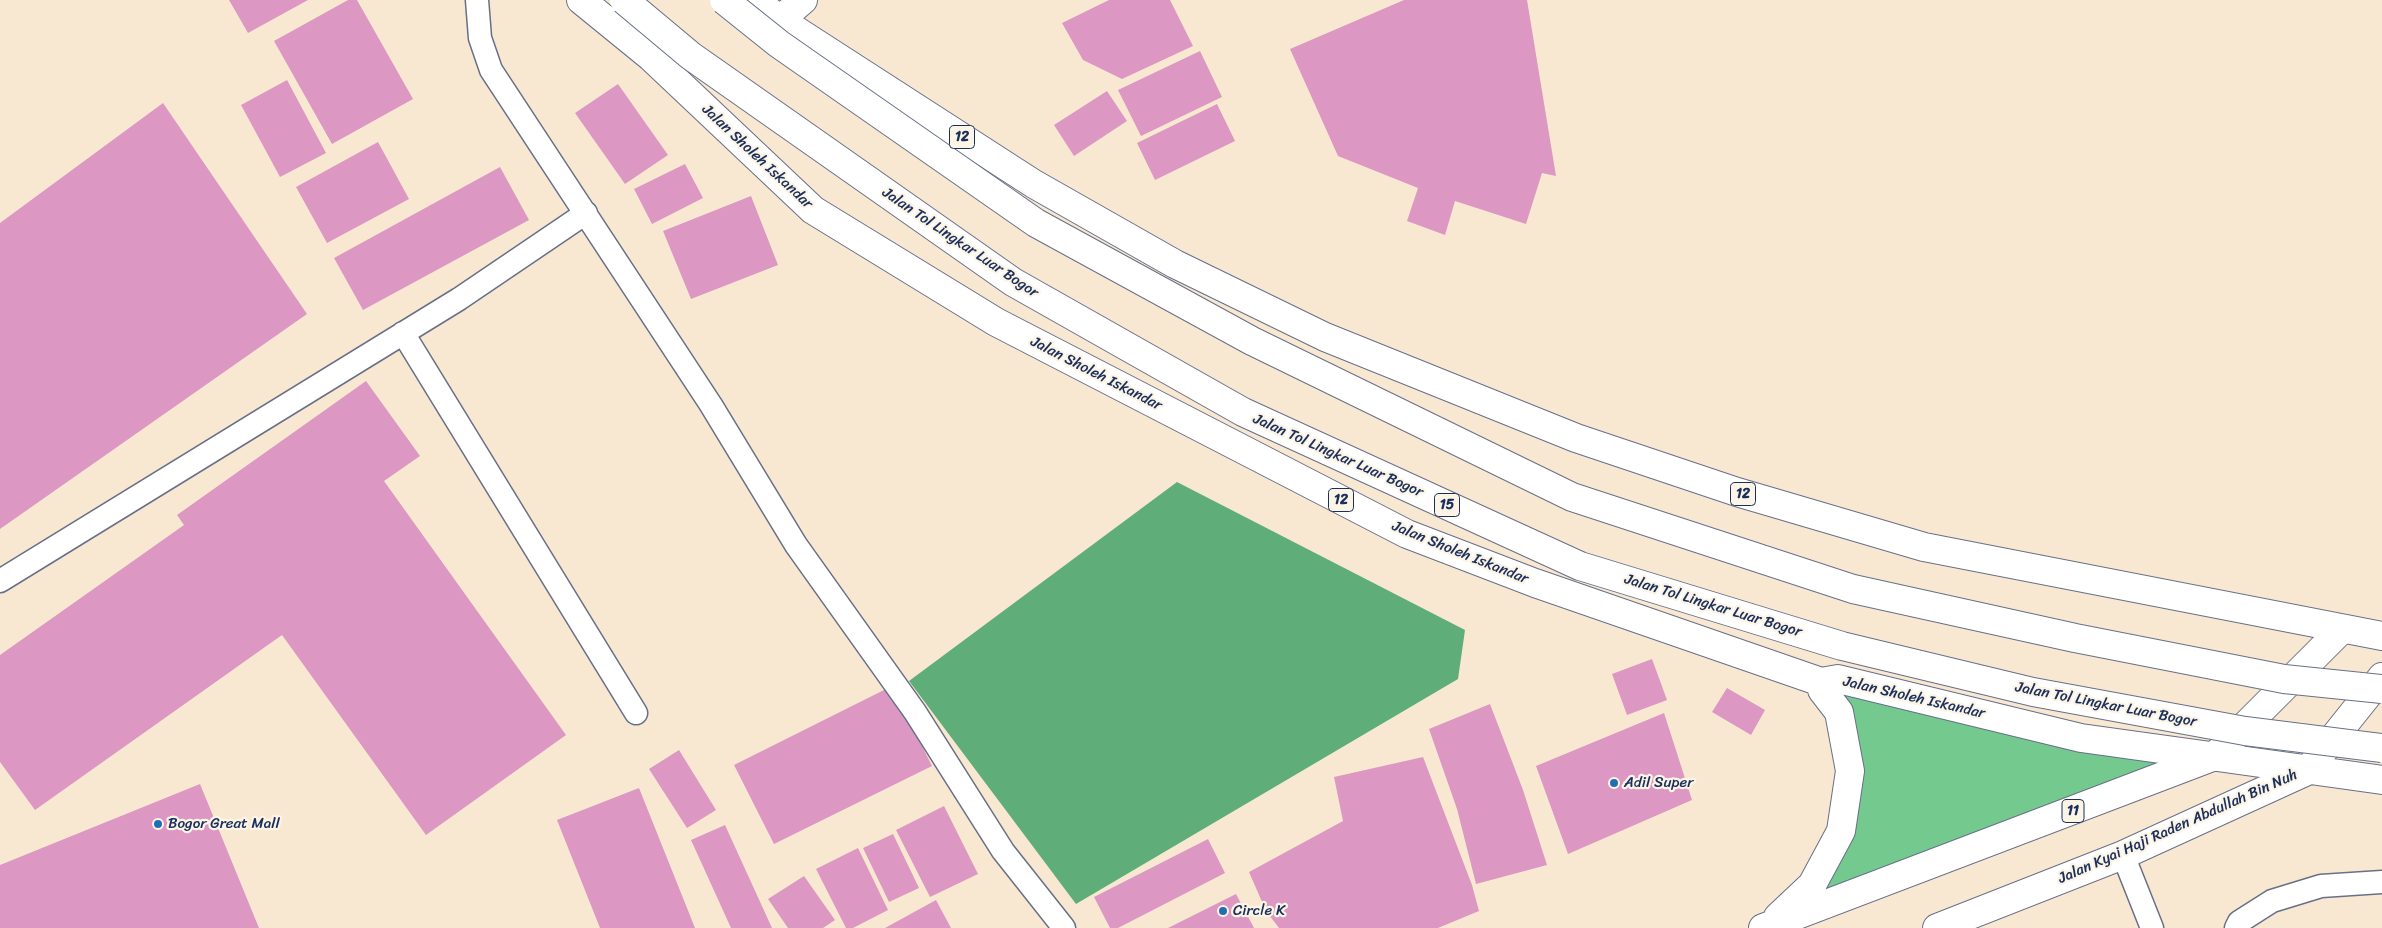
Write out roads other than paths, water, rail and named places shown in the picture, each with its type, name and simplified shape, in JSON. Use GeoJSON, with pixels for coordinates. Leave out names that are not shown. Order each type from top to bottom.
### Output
{"type":"FeatureCollection","features":[{"type":"Feature","properties":{"kind":"main road","name":"Jalan Sholeh Iskandar"},"geometry":{"type":"LineString","coordinates":[[582,0],[651,57],[813,210],[996,322],[1407,534],[1535,582],[1821,682],[1838,679],[2081,738],[2382,780]]}},
{"type":"Feature","properties":{"kind":"main road","name":"Jalan Tol Lingkar Luar Bogor"},"geometry":{"type":"LineString","coordinates":[[624,0],[691,56],[1013,282],[1243,412],[1580,566],[1842,646],[2033,692],[2245,731],[2382,748]]}},
{"type":"Feature","properties":{"kind":"main road"},"geometry":{"type":"LineString","coordinates":[[724,0],[779,44],[1036,223],[1252,341],[1572,497],[1854,589],[2075,638],[2275,677],[2382,689]]}},
{"type":"Feature","properties":{"kind":"main road","name":"12"},"geometry":{"type":"LineString","coordinates":[[755,0],[780,20],[1034,184],[1175,264],[1325,337],[1576,438],[1737,492],[1924,547],[2158,591],[2342,629]]}},
{"type":"Feature","properties":{"kind":"main road"},"geometry":{"type":"LineString","coordinates":[[780,20],[803,0]]}},
{"type":"Feature","properties":{"kind":"main road"},"geometry":{"type":"LineString","coordinates":[[2342,629],[2382,636]]}},
{"type":"Feature","properties":{"kind":"main road","name":"11"},"geometry":{"type":"LineString","coordinates":[[1765,927],[2215,756],[2342,629]]}},
{"type":"Feature","properties":{"kind":"main road","name":"Jalan Kyai Haji Raden Abdullah Bin Nuh"},"geometry":{"type":"LineString","coordinates":[[1937,928],[2123,854],[2307,771],[2382,677]]}},
{"type":"Feature","properties":{"kind":"main road"},"geometry":{"type":"LineString","coordinates":[[1765,927],[1812,885],[1840,831],[1850,772],[1839,712],[1822,690],[1821,682]]}},
{"type":"Feature","properties":{"kind":"lane"},"geometry":{"type":"LineString","coordinates":[[477,0],[480,38],[491,70],[711,405],[796,545],[915,712],[1002,851],[1064,928]]}},
{"type":"Feature","properties":{"kind":"lane"},"geometry":{"type":"LineString","coordinates":[[0,581],[459,299],[586,214]]}},
{"type":"Feature","properties":{"kind":"lane"},"geometry":{"type":"LineString","coordinates":[[403,333],[636,713]]}},
{"type":"Feature","properties":{"kind":"lane"},"geometry":{"type":"LineString","coordinates":[[2123,854],[2152,928]]}},
{"type":"Feature","properties":{"kind":"lane"},"geometry":{"type":"LineString","coordinates":[[2236,928],[2238,922],[2272,901],[2321,886],[2382,882]]}},
{"type":"Feature","properties":{"kind":"place","name":"Adil Super"},"geometry":{"type":"Point","coordinates":[1614,783]}},
{"type":"Feature","properties":{"kind":"place","name":"Bogor Great Mall"},"geometry":{"type":"Point","coordinates":[158,824]}},
{"type":"Feature","properties":{"kind":"place","name":"Circle K"},"geometry":{"type":"Point","coordinates":[1223,911]}}]}
